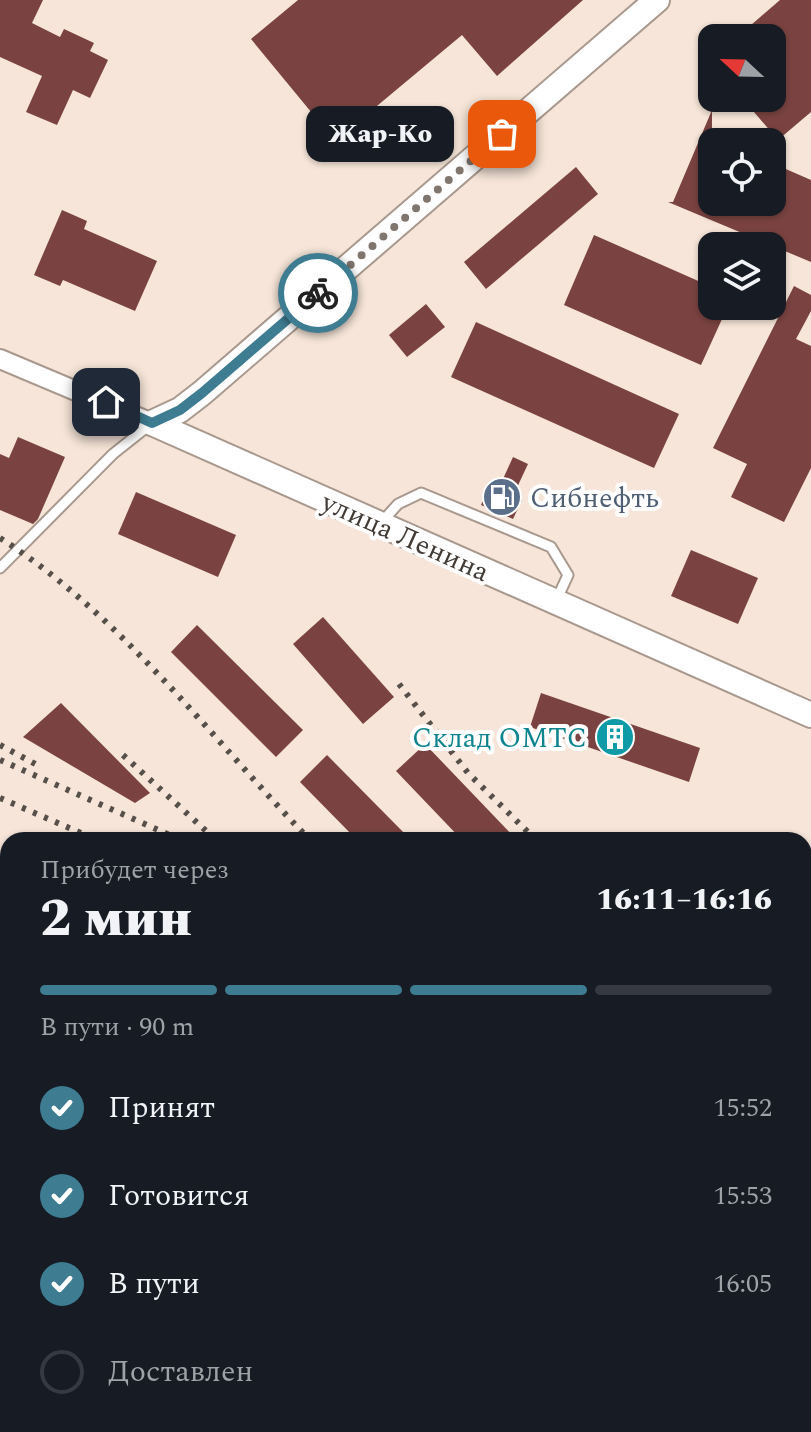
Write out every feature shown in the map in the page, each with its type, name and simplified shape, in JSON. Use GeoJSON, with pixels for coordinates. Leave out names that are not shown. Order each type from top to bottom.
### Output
{"type":"FeatureCollection","features":[{"type":"Feature","properties":{"kind":"street"},"geometry":{"type":"LineString","coordinates":[[152,423],[180,410],[202,393],[644,7]]}},
{"type":"Feature","properties":{"kind":"street","name":"улица Ленина"},"geometry":{"type":"LineString","coordinates":[[0,359],[152,423],[811,715]]}},
{"type":"Feature","properties":{"kind":"lane"},"geometry":{"type":"LineString","coordinates":[[0,568],[113,454],[152,423]]}},
{"type":"Feature","properties":{"kind":"lane"},"geometry":{"type":"LineString","coordinates":[[379,525],[398,504],[421,493],[551,547],[568,575],[556,601]]}},
{"type":"Feature","properties":{"kind":"building"},"geometry":{"type":"Polygon","coordinates":[[[0,0],[43,0],[32,23],[60,37],[64,29],[94,43],[90,51],[108,60],[90,98],[73,90],[57,125],[26,112],[42,76],[0,57],[0,0]]]}},
{"type":"Feature","properties":{"kind":"building"},"geometry":{"type":"Polygon","coordinates":[[[298,0],[583,0],[497,76],[462,35],[335,141],[251,39],[298,0]]]}},
{"type":"Feature","properties":{"kind":"building"},"geometry":{"type":"Polygon","coordinates":[[[780,0],[811,0],[811,112],[786,133],[786,128],[768,128],[754,112],[786,112],[786,24],[752,24],[780,0]]]}},
{"type":"Feature","properties":{"kind":"building"},"geometry":{"type":"Polygon","coordinates":[[[711,112],[712,112],[712,128],[704,128],[711,112]]]}},
{"type":"Feature","properties":{"kind":"building"},"geometry":{"type":"Polygon","coordinates":[[[698,143],[698,215],[668,202],[673,202],[698,143]]]}},
{"type":"Feature","properties":{"kind":"building"},"geometry":{"type":"Polygon","coordinates":[[[576,167],[598,194],[486,289],[464,262],[576,167]]]}},
{"type":"Feature","properties":{"kind":"building"},"geometry":{"type":"Polygon","coordinates":[[[786,169],[811,180],[811,262],[786,252],[786,232],[740,232],[701,216],[786,216],[786,169]]]}},
{"type":"Feature","properties":{"kind":"building"},"geometry":{"type":"Polygon","coordinates":[[[62,210],[87,221],[84,229],[157,261],[135,311],[63,280],[60,286],[34,275],[62,210]]]}},
{"type":"Feature","properties":{"kind":"building"},"geometry":{"type":"Polygon","coordinates":[[[594,235],[698,281],[698,320],[722,320],[701,365],[564,305],[594,235]]]}},
{"type":"Feature","properties":{"kind":"building"},"geometry":{"type":"Polygon","coordinates":[[[794,286],[811,295],[811,311],[796,339],[811,346],[811,468],[784,522],[731,497],[747,464],[713,448],[777,320],[786,320],[786,302],[794,286]]]}},
{"type":"Feature","properties":{"kind":"building"},"geometry":{"type":"Polygon","coordinates":[[[426,304],[445,327],[407,357],[389,335],[426,304]]]}},
{"type":"Feature","properties":{"kind":"building"},"geometry":{"type":"Polygon","coordinates":[[[476,322],[679,414],[654,468],[451,377],[476,322]]]}},
{"type":"Feature","properties":{"kind":"building"},"geometry":{"type":"Polygon","coordinates":[[[18,437],[65,457],[33,524],[0,510],[0,454],[9,458],[18,437]]]}},
{"type":"Feature","properties":{"kind":"building"},"geometry":{"type":"Polygon","coordinates":[[[513,457],[528,464],[513,496],[522,500],[513,519],[481,505],[490,486],[498,490],[513,457]]]}},
{"type":"Feature","properties":{"kind":"building"},"geometry":{"type":"Polygon","coordinates":[[[136,492],[236,535],[218,577],[118,534],[136,492]]]}},
{"type":"Feature","properties":{"kind":"building"},"geometry":{"type":"Polygon","coordinates":[[[691,550],[758,578],[738,624],[671,596],[691,550]]]}},
{"type":"Feature","properties":{"kind":"building"},"geometry":{"type":"Polygon","coordinates":[[[323,617],[394,697],[363,724],[293,644],[323,617]]]}},
{"type":"Feature","properties":{"kind":"building"},"geometry":{"type":"Polygon","coordinates":[[[197,625],[303,730],[276,757],[171,652],[197,625]]]}},
{"type":"Feature","properties":{"kind":"building","name":"Склад ОМТС"},"geometry":{"type":"Polygon","coordinates":[[[541,693],[700,748],[689,782],[530,727],[541,693]]]}},
{"type":"Feature","properties":{"kind":"building"},"geometry":{"type":"Polygon","coordinates":[[[61,703],[150,793],[135,803],[23,737],[61,703]]]}},
{"type":"Feature","properties":{"kind":"building"},"geometry":{"type":"Polygon","coordinates":[[[425,744],[509,832],[454,832],[396,771],[425,744]]]}},
{"type":"Feature","properties":{"kind":"building"},"geometry":{"type":"Polygon","coordinates":[[[327,755],[403,832],[349,832],[300,782],[327,755]]]}},
{"type":"Feature","properties":{"kind":"railway"},"geometry":{"type":"LineString","coordinates":[[0,538],[44,569],[125,641],[302,832]]}},
{"type":"Feature","properties":{"kind":"railway"},"geometry":{"type":"LineString","coordinates":[[399,684],[468,773],[528,832]]}},
{"type":"Feature","properties":{"kind":"railway"},"geometry":{"type":"LineString","coordinates":[[0,745],[41,767]]}},
{"type":"Feature","properties":{"kind":"railway"},"geometry":{"type":"LineString","coordinates":[[123,755],[207,832]]}},
{"type":"Feature","properties":{"kind":"railway"},"geometry":{"type":"LineString","coordinates":[[0,760],[163,832]]}},
{"type":"Feature","properties":{"kind":"railway"},"geometry":{"type":"LineString","coordinates":[[0,798],[79,832]]}},
{"type":"Feature","properties":{"kind":"way so far"},"geometry":{"type":"LineString","coordinates":[[318,293],[502,134]]}},
{"type":"Feature","properties":{"kind":"place","name":"Жар-Ко"},"geometry":{"type":"Point","coordinates":[502,134]}},
{"type":"Feature","properties":{"kind":"place","name":"Сибнефть"},"geometry":{"type":"Point","coordinates":[502,497]}},
{"type":"Feature","properties":{"kind":"place","name":"Склад ОМТС"},"geometry":{"type":"Point","coordinates":[615,737]}},
{"type":"Feature","properties":{"kind":"route"},"geometry":{"type":"LineString","coordinates":[[106,402],[152,423],[180,410],[318,293]]}}]}
